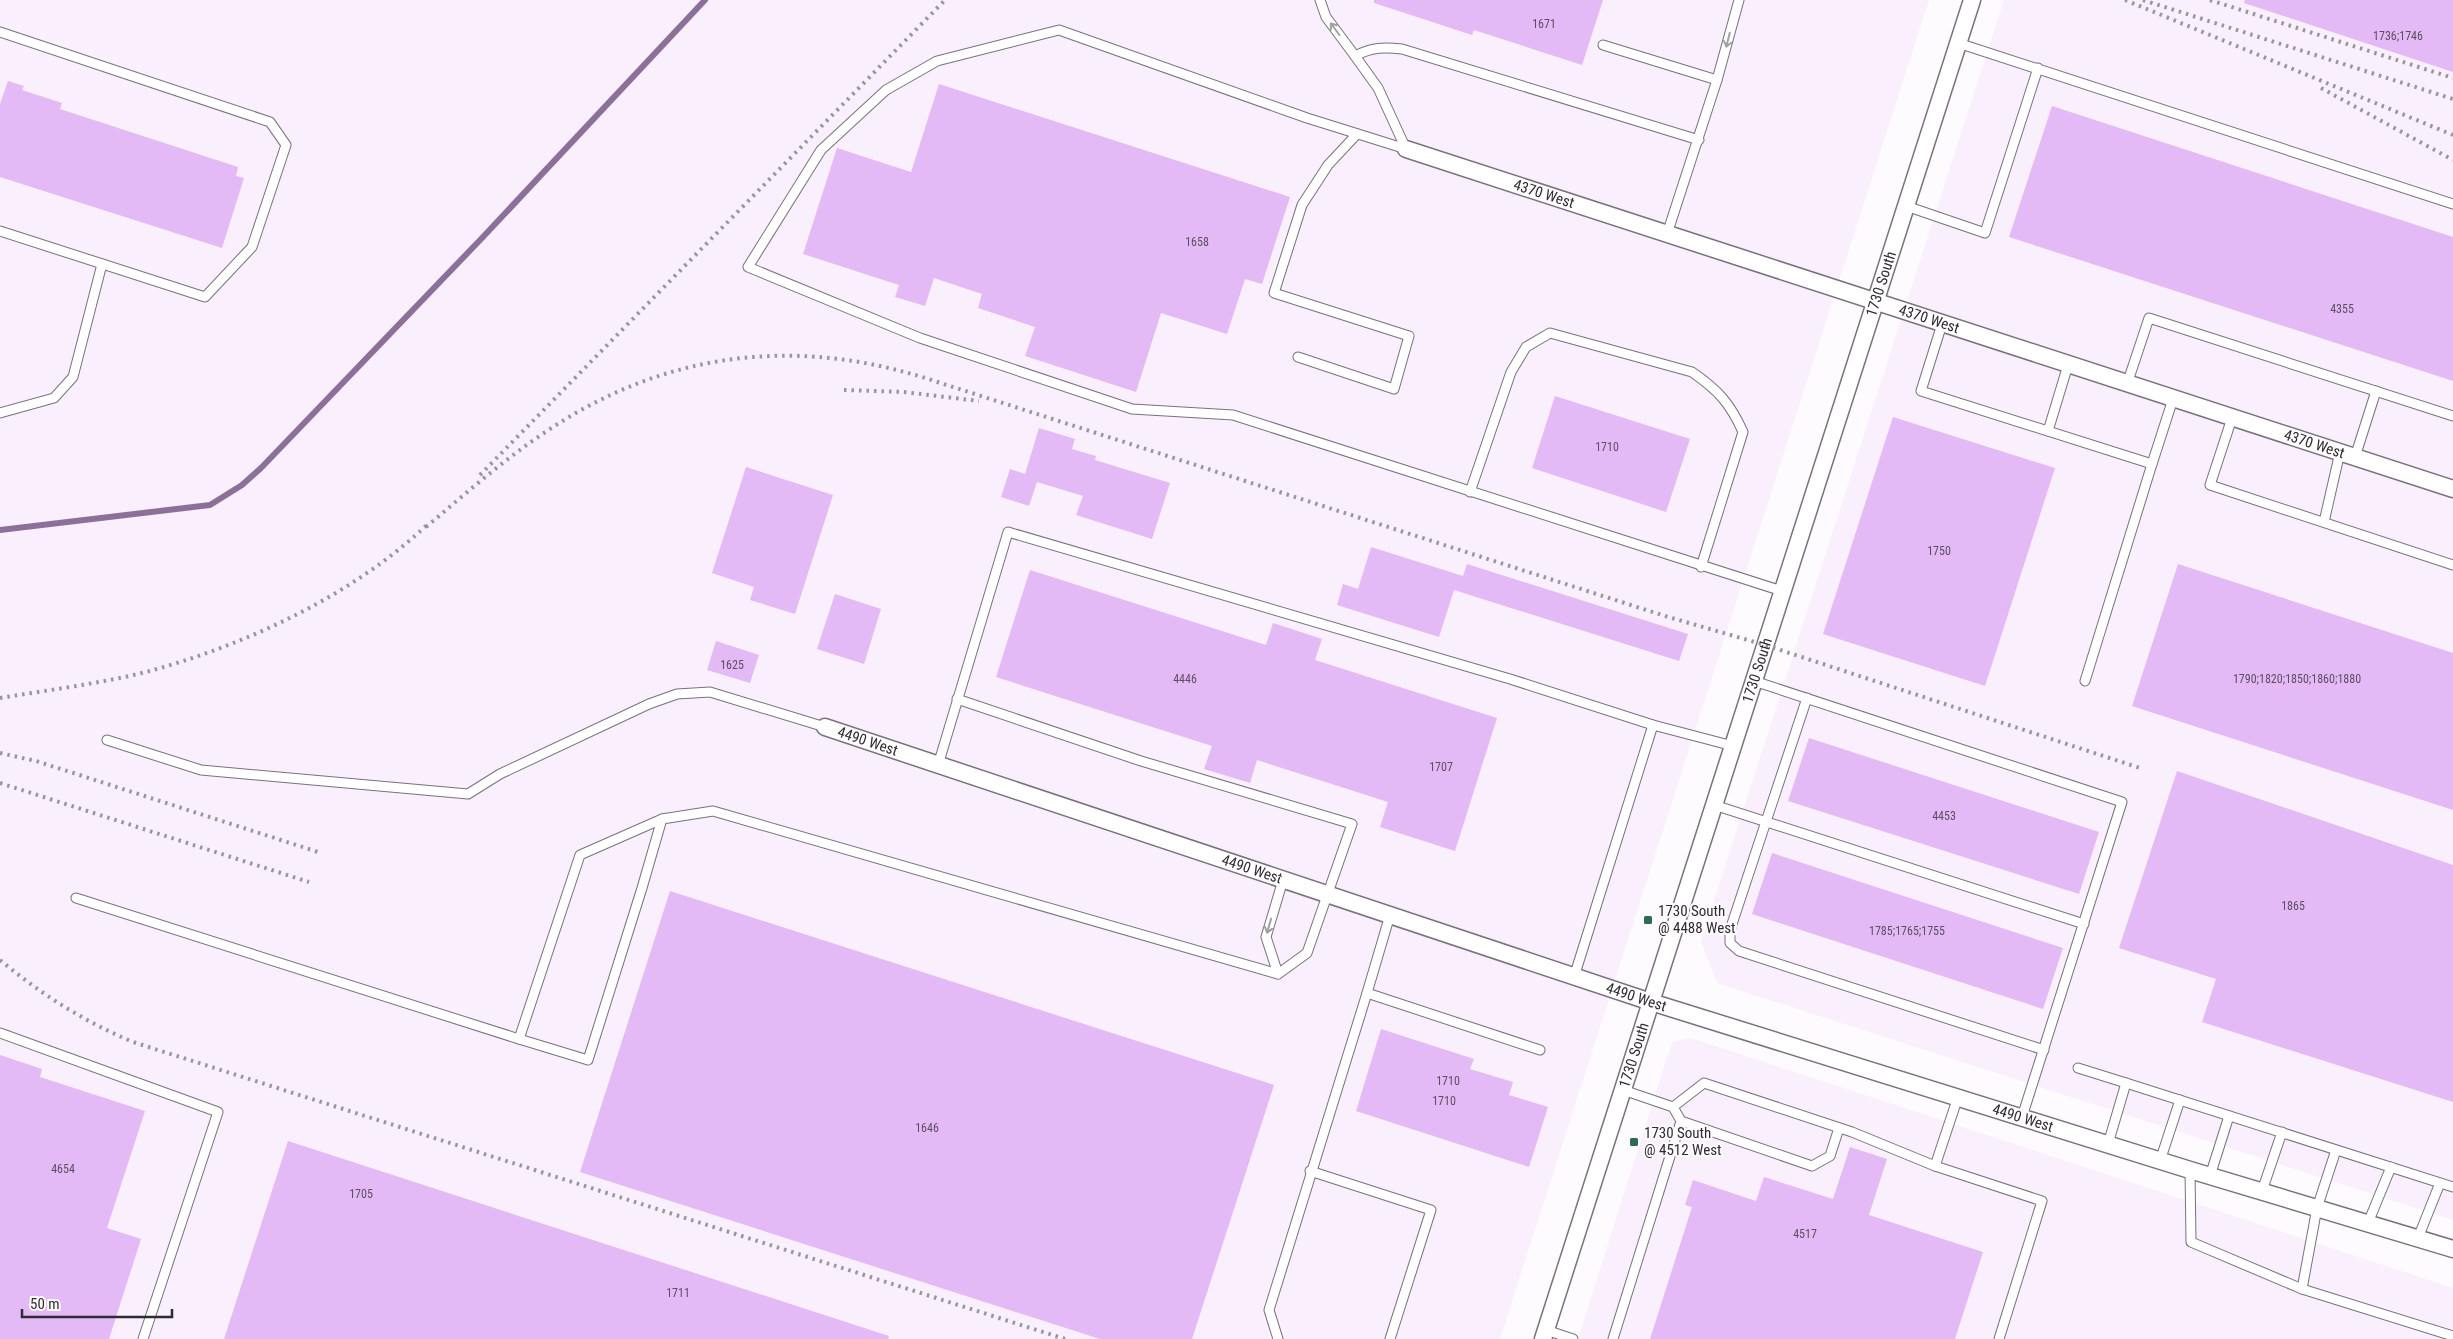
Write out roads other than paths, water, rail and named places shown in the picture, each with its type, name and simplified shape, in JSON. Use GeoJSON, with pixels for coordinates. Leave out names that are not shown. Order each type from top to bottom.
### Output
{"type":"FeatureCollection","features":[{"type":"Feature","properties":{"kind":"street","name":"1730 South"},"geometry":{"type":"LineString","coordinates":[[1544,1335],[1972,0]]}},
{"type":"Feature","properties":{"kind":"street","name":"4370 West"},"geometry":{"type":"LineString","coordinates":[[1406,149],[1875,303],[2453,489]]}},
{"type":"Feature","properties":{"kind":"street","name":"4490 West"},"geometry":{"type":"LineString","coordinates":[[825,727],[1651,1002],[2160,1161],[2453,1249]]}},
{"type":"Feature","properties":{"kind":"lane"},"geometry":{"type":"LineString","coordinates":[[1320,0],[1326,17],[1378,88],[1406,149]]}},
{"type":"Feature","properties":{"kind":"lane"},"geometry":{"type":"LineString","coordinates":[[1666,234],[1718,80],[1739,0]]}},
{"type":"Feature","properties":{"kind":"lane"},"geometry":{"type":"LineString","coordinates":[[1406,149],[1307,118],[1060,30],[937,61],[886,90],[821,150],[748,267],[920,338],[1132,409],[1233,416],[1700,567],[1782,591]]}},
{"type":"Feature","properties":{"kind":"lane"},"geometry":{"type":"LineString","coordinates":[[0,32],[270,122],[286,145],[252,247],[204,297],[0,231]]}},
{"type":"Feature","properties":{"kind":"lane"},"geometry":{"type":"LineString","coordinates":[[1958,43],[2453,204]]}},
{"type":"Feature","properties":{"kind":"lane"},"geometry":{"type":"LineString","coordinates":[[1603,45],[1718,80]]}},
{"type":"Feature","properties":{"kind":"lane"},"geometry":{"type":"LineString","coordinates":[[1355,56],[1382,46],[1402,50],[1699,140]]}},
{"type":"Feature","properties":{"kind":"lane"},"geometry":{"type":"LineString","coordinates":[[1906,206],[1985,233],[2038,68]]}},
{"type":"Feature","properties":{"kind":"lane"},"geometry":{"type":"LineString","coordinates":[[1298,357],[1394,389],[1409,336],[1274,293],[1302,205],[1328,165],[1357,134]]}},
{"type":"Feature","properties":{"kind":"lane"},"geometry":{"type":"LineString","coordinates":[[0,413],[54,398],[73,377],[102,264]]}},
{"type":"Feature","properties":{"kind":"lane"},"geometry":{"type":"LineString","coordinates":[[2127,384],[2149,318],[2453,416]]}},
{"type":"Feature","properties":{"kind":"lane"},"geometry":{"type":"LineString","coordinates":[[1942,324],[1921,391],[2152,464]]}},
{"type":"Feature","properties":{"kind":"lane"},"geometry":{"type":"LineString","coordinates":[[1470,492],[1511,372],[1526,347],[1550,333],[1692,372],[1711,386],[1733,410],[1743,432],[1700,567]]}},
{"type":"Feature","properties":{"kind":"lane"},"geometry":{"type":"LineString","coordinates":[[2048,431],[2068,365]]}},
{"type":"Feature","properties":{"kind":"lane"},"geometry":{"type":"LineString","coordinates":[[2324,522],[2348,455],[2376,391]]}},
{"type":"Feature","properties":{"kind":"lane"},"geometry":{"type":"LineString","coordinates":[[2085,681],[2173,399]]}},
{"type":"Feature","properties":{"kind":"lane"},"geometry":{"type":"LineString","coordinates":[[2232,418],[2210,485],[2453,564]]}},
{"type":"Feature","properties":{"kind":"lane"},"geometry":{"type":"LineString","coordinates":[[938,765],[1008,532],[1510,679],[1653,725],[1734,746]]}},
{"type":"Feature","properties":{"kind":"lane"},"geometry":{"type":"LineString","coordinates":[[1754,681],[2122,802],[2022,1117]]}},
{"type":"Feature","properties":{"kind":"lane"},"geometry":{"type":"LineString","coordinates":[[107,740],[201,770],[468,794],[500,774],[649,704],[677,694],[710,692],[825,727]]}},
{"type":"Feature","properties":{"kind":"lane"},"geometry":{"type":"LineString","coordinates":[[1807,698],[1730,930],[1730,943],[1734,948],[2044,1050]]}},
{"type":"Feature","properties":{"kind":"lane"},"geometry":{"type":"LineString","coordinates":[[957,699],[1141,761],[1352,824],[1326,894],[1308,953],[1278,974]]}},
{"type":"Feature","properties":{"kind":"lane"},"geometry":{"type":"LineString","coordinates":[[1574,977],[1653,725]]}},
{"type":"Feature","properties":{"kind":"lane"},"geometry":{"type":"LineString","coordinates":[[1714,806],[2084,924]]}},
{"type":"Feature","properties":{"kind":"lane"},"geometry":{"type":"LineString","coordinates":[[519,1039],[580,856],[662,819],[713,810],[1278,974]]}},
{"type":"Feature","properties":{"kind":"lane"},"geometry":{"type":"LineString","coordinates":[[76,898],[588,1060],[662,819]]}},
{"type":"Feature","properties":{"kind":"lane"},"geometry":{"type":"LineString","coordinates":[[1278,974],[1266,937],[1283,880]]}},
{"type":"Feature","properties":{"kind":"lane"},"geometry":{"type":"LineString","coordinates":[[1278,1339],[1269,1310],[1310,1171],[1390,915]]}},
{"type":"Feature","properties":{"kind":"lane"},"geometry":{"type":"LineString","coordinates":[[1367,993],[1540,1050]]}},
{"type":"Feature","properties":{"kind":"lane"},"geometry":{"type":"LineString","coordinates":[[0,1033],[218,1112],[143,1339]]}},
{"type":"Feature","properties":{"kind":"lane"},"geometry":{"type":"LineString","coordinates":[[2078,1068],[2453,1187]]}},
{"type":"Feature","properties":{"kind":"lane"},"geometry":{"type":"LineString","coordinates":[[1674,1107],[1704,1083],[1839,1128],[1935,1166],[2042,1201],[1999,1339]]}},
{"type":"Feature","properties":{"kind":"lane"},"geometry":{"type":"LineString","coordinates":[[2108,1144],[2126,1083]]}},
{"type":"Feature","properties":{"kind":"lane"},"geometry":{"type":"LineString","coordinates":[[1613,1339],[1681,1121],[1674,1107],[1623,1090]]}},
{"type":"Feature","properties":{"kind":"lane"},"geometry":{"type":"LineString","coordinates":[[1935,1166],[1958,1097]]}},
{"type":"Feature","properties":{"kind":"lane"},"geometry":{"type":"LineString","coordinates":[[2160,1161],[2180,1100]]}},
{"type":"Feature","properties":{"kind":"lane"},"geometry":{"type":"LineString","coordinates":[[2210,1176],[2229,1116]]}},
{"type":"Feature","properties":{"kind":"lane"},"geometry":{"type":"LineString","coordinates":[[1681,1121],[1812,1166],[1830,1156],[1839,1128]]}},
{"type":"Feature","properties":{"kind":"lane"},"geometry":{"type":"LineString","coordinates":[[2262,1191],[2282,1132]]}},
{"type":"Feature","properties":{"kind":"lane"},"geometry":{"type":"LineString","coordinates":[[2302,1289],[2317,1208],[2336,1150]]}},
{"type":"Feature","properties":{"kind":"lane"},"geometry":{"type":"LineString","coordinates":[[2368,1222],[2391,1167]]}},
{"type":"Feature","properties":{"kind":"lane"},"geometry":{"type":"LineString","coordinates":[[2190,1170],[2191,1242],[2302,1289],[2453,1336]]}},
{"type":"Feature","properties":{"kind":"lane"},"geometry":{"type":"LineString","coordinates":[[1310,1171],[1431,1210],[1390,1339]]}},
{"type":"Feature","properties":{"kind":"lane"},"geometry":{"type":"LineString","coordinates":[[2418,1238],[2440,1183]]}},
{"type":"Feature","properties":{"kind":"lane"},"geometry":{"type":"LineString","coordinates":[[1544,1335],[1573,1339]]}},
{"type":"Feature","properties":{"kind":"waterway"},"geometry":{"type":"LineString","coordinates":[[0,530],[210,505],[242,485],[261,468],[482,238],[705,0]]}},
{"type":"Feature","properties":{"kind":"railway"},"geometry":{"type":"LineString","coordinates":[[480,475],[945,0]]}},
{"type":"Feature","properties":{"kind":"railway"},"geometry":{"type":"LineString","coordinates":[[2125,0],[2453,135]]}},
{"type":"Feature","properties":{"kind":"railway"},"geometry":{"type":"LineString","coordinates":[[2143,0],[2453,99]]}},
{"type":"Feature","properties":{"kind":"railway"},"geometry":{"type":"LineString","coordinates":[[2210,0],[2453,78]]}},
{"type":"Feature","properties":{"kind":"railway"},"geometry":{"type":"LineString","coordinates":[[2321,88],[2453,160]]}},
{"type":"Feature","properties":{"kind":"railway"},"geometry":{"type":"LineString","coordinates":[[426,527],[498,467],[544,433],[588,406],[633,385],[680,370],[727,360],[775,356],[823,357],[872,364],[922,377],[1665,616],[1765,645],[2143,769]]}},
{"type":"Feature","properties":{"kind":"railway"},"geometry":{"type":"LineString","coordinates":[[844,390],[904,392],[979,401]]}},
{"type":"Feature","properties":{"kind":"railway"},"geometry":{"type":"LineString","coordinates":[[0,698],[146,672],[184,661],[260,632],[333,595],[367,573],[429,523]]}},
{"type":"Feature","properties":{"kind":"railway"},"geometry":{"type":"LineString","coordinates":[[0,753],[36,761],[318,852]]}},
{"type":"Feature","properties":{"kind":"railway"},"geometry":{"type":"LineString","coordinates":[[0,783],[309,882]]}},
{"type":"Feature","properties":{"kind":"railway"},"geometry":{"type":"LineString","coordinates":[[0,960],[63,1006],[133,1042],[1065,1339]]}},
{"type":"Feature","properties":{"kind":"place","name":"1730 South @ 4488 West"},"geometry":{"type":"Point","coordinates":[1648,920]}},
{"type":"Feature","properties":{"kind":"place","name":"1730 South @ 4512 West"},"geometry":{"type":"Point","coordinates":[1634,1142]}}]}
